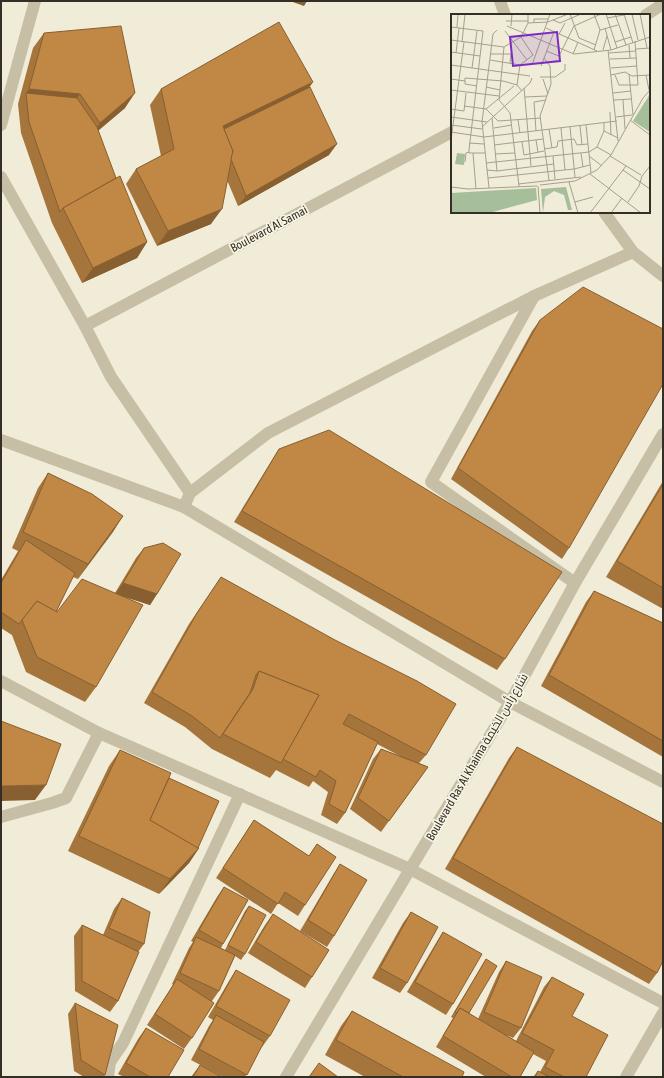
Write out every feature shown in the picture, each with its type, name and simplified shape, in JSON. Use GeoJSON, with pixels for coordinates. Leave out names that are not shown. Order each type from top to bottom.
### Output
{"type":"FeatureCollection","features":[{"type":"Feature","properties":{"kind":"street"},"geometry":{"type":"LineString","coordinates":[[1,125],[35,1]]}},
{"type":"Feature","properties":{"kind":"street"},"geometry":{"type":"LineString","coordinates":[[500,1],[506,14]]}},
{"type":"Feature","properties":{"kind":"street"},"geometry":{"type":"LineString","coordinates":[[648,14],[663,4]]}},
{"type":"Feature","properties":{"kind":"street","name":"Boulevard Al Samai"},"geometry":{"type":"LineString","coordinates":[[86,326],[451,133]]}},
{"type":"Feature","properties":{"kind":"street"},"geometry":{"type":"LineString","coordinates":[[1,177],[86,326],[111,377],[190,493]]}},
{"type":"Feature","properties":{"kind":"street"},"geometry":{"type":"LineString","coordinates":[[605,213],[633,252],[663,276]]}},
{"type":"Feature","properties":{"kind":"street"},"geometry":{"type":"LineString","coordinates":[[184,507],[190,493],[268,433],[534,296],[633,252]]}},
{"type":"Feature","properties":{"kind":"street"},"geometry":{"type":"LineString","coordinates":[[534,296],[431,482],[575,583]]}},
{"type":"Feature","properties":{"kind":"street","name":"Boulevard Ras Al Khaima شارع رأس الخيمة"},"geometry":{"type":"LineString","coordinates":[[286,1077],[510,702],[575,583],[663,434]]}},
{"type":"Feature","properties":{"kind":"street"},"geometry":{"type":"LineString","coordinates":[[1,440],[184,507],[510,702],[663,782]]}},
{"type":"Feature","properties":{"kind":"street"},"geometry":{"type":"LineString","coordinates":[[1,681],[99,733],[410,870],[663,1003]]}},
{"type":"Feature","properties":{"kind":"street"},"geometry":{"type":"LineString","coordinates":[[1,817],[66,798],[99,733]]}},
{"type":"Feature","properties":{"kind":"street"},"geometry":{"type":"LineString","coordinates":[[108,1077],[110,1062],[123,1043],[240,794]]}},
{"type":"Feature","properties":{"kind":"street"},"geometry":{"type":"LineString","coordinates":[[626,1077],[663,1013]]}},
{"type":"Feature","properties":{"kind":"building"},"geometry":{"type":"Polygon","coordinates":[[[279,22],[313,82],[223,126],[233,151],[222,209],[168,231],[136,169],[174,149],[161,89],[279,22]]]}},
{"type":"Feature","properties":{"kind":"building"},"geometry":{"type":"Polygon","coordinates":[[[121,26],[135,93],[100,123],[80,94],[29,89],[44,33],[121,26]]]}},
{"type":"Feature","properties":{"kind":"building"},"geometry":{"type":"Polygon","coordinates":[[[310,87],[337,144],[246,196],[231,159],[233,151],[224,129],[310,87]]]}},
{"type":"Feature","properties":{"kind":"building"},"geometry":{"type":"Polygon","coordinates":[[[26,93],[77,98],[97,127],[116,178],[63,208],[60,212],[29,122],[26,93]]]}},
{"type":"Feature","properties":{"kind":"building"},"geometry":{"type":"Polygon","coordinates":[[[120,176],[147,242],[93,268],[63,208],[120,176]]]}},
{"type":"Feature","properties":{"kind":"building"},"geometry":{"type":"Polygon","coordinates":[[[583,287],[663,329],[663,384],[569,548],[458,468],[540,320],[583,287]]]}},
{"type":"Feature","properties":{"kind":"building"},"geometry":{"type":"Polygon","coordinates":[[[329,430],[562,572],[505,659],[242,511],[279,449],[329,430]]]}},
{"type":"Feature","properties":{"kind":"building"},"geometry":{"type":"Polygon","coordinates":[[[48,473],[92,494],[123,516],[88,564],[23,532],[48,473]]]}},
{"type":"Feature","properties":{"kind":"building"},"geometry":{"type":"Polygon","coordinates":[[[663,484],[663,588],[617,561],[663,484]]]}},
{"type":"Feature","properties":{"kind":"building"},"geometry":{"type":"Polygon","coordinates":[[[26,540],[75,573],[56,612],[37,601],[19,624],[1,612],[1,583],[26,540]]]}},
{"type":"Feature","properties":{"kind":"building"},"geometry":{"type":"Polygon","coordinates":[[[163,543],[181,554],[157,594],[123,583],[144,548],[163,543]]]}},
{"type":"Feature","properties":{"kind":"building"},"geometry":{"type":"Polygon","coordinates":[[[221,577],[335,640],[417,681],[456,704],[426,755],[349,714],[343,724],[378,742],[345,813],[329,804],[336,781],[320,770],[316,777],[283,759],[319,695],[259,671],[256,675],[250,693],[220,738],[192,716],[152,692],[197,613],[221,577]]]}},
{"type":"Feature","properties":{"kind":"building"},"geometry":{"type":"Polygon","coordinates":[[[82,579],[143,605],[96,687],[37,657],[22,620],[37,601],[57,612],[82,579]]]}},
{"type":"Feature","properties":{"kind":"building"},"geometry":{"type":"Polygon","coordinates":[[[594,591],[663,623],[663,741],[549,675],[594,591]]]}},
{"type":"Feature","properties":{"kind":"building"},"geometry":{"type":"Polygon","coordinates":[[[259,671],[319,695],[281,763],[223,734],[253,689],[259,671]]]}},
{"type":"Feature","properties":{"kind":"building"},"geometry":{"type":"Polygon","coordinates":[[[1,721],[61,744],[46,785],[1,786],[1,721]]]}},
{"type":"Feature","properties":{"kind":"building"},"geometry":{"type":"Polygon","coordinates":[[[517,747],[663,824],[663,961],[657,973],[453,858],[517,747]]]}},
{"type":"Feature","properties":{"kind":"building"},"geometry":{"type":"Polygon","coordinates":[[[381,749],[428,767],[389,821],[358,798],[381,749]]]}},
{"type":"Feature","properties":{"kind":"building"},"geometry":{"type":"Polygon","coordinates":[[[120,750],[171,773],[150,820],[199,848],[170,879],[79,836],[120,750]]]}},
{"type":"Feature","properties":{"kind":"building"},"geometry":{"type":"Polygon","coordinates":[[[169,778],[219,801],[198,848],[150,820],[169,778]]]}},
{"type":"Feature","properties":{"kind":"building"},"geometry":{"type":"Polygon","coordinates":[[[254,820],[309,856],[317,844],[336,857],[305,905],[285,892],[278,904],[223,868],[254,820]]]}},
{"type":"Feature","properties":{"kind":"building"},"geometry":{"type":"Polygon","coordinates":[[[340,864],[367,880],[334,936],[308,920],[340,864]]]}},
{"type":"Feature","properties":{"kind":"building"},"geometry":{"type":"Polygon","coordinates":[[[224,887],[248,900],[223,944],[199,930],[224,887]]]}},
{"type":"Feature","properties":{"kind":"building"},"geometry":{"type":"Polygon","coordinates":[[[122,898],[150,912],[144,944],[109,928],[122,898]]]}},
{"type":"Feature","properties":{"kind":"building"},"geometry":{"type":"Polygon","coordinates":[[[249,906],[266,915],[245,954],[228,945],[249,906]]]}},
{"type":"Feature","properties":{"kind":"building"},"geometry":{"type":"Polygon","coordinates":[[[411,912],[438,927],[407,983],[380,968],[411,912]]]}},
{"type":"Feature","properties":{"kind":"building"},"geometry":{"type":"Polygon","coordinates":[[[273,914],[329,950],[312,977],[256,942],[273,914]]]}},
{"type":"Feature","properties":{"kind":"building"},"geometry":{"type":"Polygon","coordinates":[[[82,925],[139,952],[118,1001],[82,981],[82,925]]]}},
{"type":"Feature","properties":{"kind":"building"},"geometry":{"type":"Polygon","coordinates":[[[443,932],[482,954],[453,1004],[415,982],[443,932]]]}},
{"type":"Feature","properties":{"kind":"building"},"geometry":{"type":"Polygon","coordinates":[[[196,937],[235,955],[219,991],[180,973],[196,937]]]}},
{"type":"Feature","properties":{"kind":"building"},"geometry":{"type":"Polygon","coordinates":[[[486,959],[497,966],[469,1013],[460,1008],[457,1013],[455,1012],[486,959]]]}},
{"type":"Feature","properties":{"kind":"building"},"geometry":{"type":"Polygon","coordinates":[[[506,961],[542,977],[521,1028],[484,1012],[506,961]]]}},
{"type":"Feature","properties":{"kind":"building"},"geometry":{"type":"Polygon","coordinates":[[[236,970],[290,1000],[270,1036],[216,1006],[236,970]]]}},
{"type":"Feature","properties":{"kind":"building"},"geometry":{"type":"Polygon","coordinates":[[[552,977],[584,994],[572,1016],[608,1035],[586,1077],[564,1077],[545,1067],[554,1050],[522,1033],[552,977]]]}},
{"type":"Feature","properties":{"kind":"building"},"geometry":{"type":"Polygon","coordinates":[[[177,979],[214,1003],[192,1038],[155,1014],[177,979]]]}},
{"type":"Feature","properties":{"kind":"building"},"geometry":{"type":"Polygon","coordinates":[[[75,1003],[118,1025],[105,1075],[81,1060],[75,1003]]]}},
{"type":"Feature","properties":{"kind":"building"},"geometry":{"type":"Polygon","coordinates":[[[460,1008],[534,1052],[520,1077],[512,1077],[443,1036],[460,1008]]]}},
{"type":"Feature","properties":{"kind":"building"},"geometry":{"type":"Polygon","coordinates":[[[352,1011],[464,1072],[462,1077],[403,1077],[336,1040],[352,1011]]]}},
{"type":"Feature","properties":{"kind":"building"},"geometry":{"type":"Polygon","coordinates":[[[216,1015],[264,1042],[247,1075],[199,1049],[216,1015]]]}},
{"type":"Feature","properties":{"kind":"building"},"geometry":{"type":"Polygon","coordinates":[[[146,1028],[184,1050],[168,1077],[150,1077],[126,1063],[146,1028]]]}},
{"type":"Feature","properties":{"kind":"building"},"geometry":{"type":"Polygon","coordinates":[[[319,1063],[338,1077],[309,1077],[319,1063]]]}},
{"type":"Feature","properties":{"kind":"building"},"geometry":{"type":"Polygon","coordinates":[[[200,1065],[222,1077],[193,1077],[200,1065]]]}},
{"type":"Feature","properties":{"kind":"building"},"geometry":{"type":"Polygon","coordinates":[[[538,1071],[550,1077],[535,1077],[538,1071]]]}}]}
